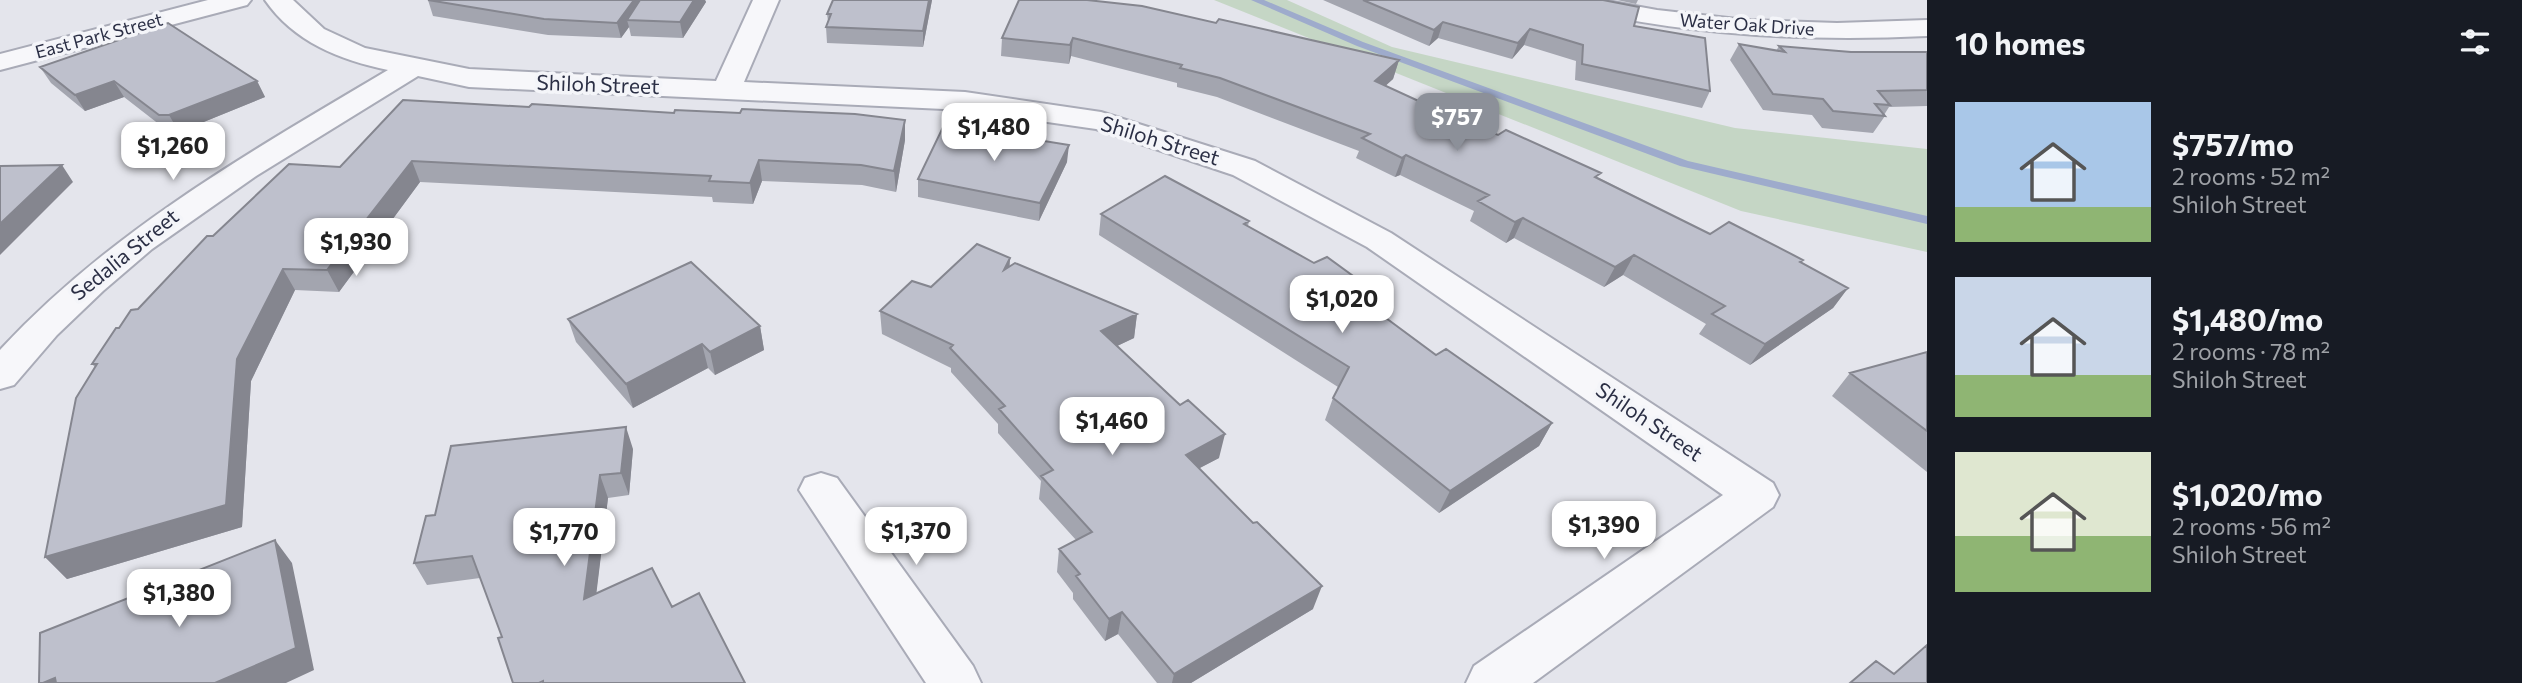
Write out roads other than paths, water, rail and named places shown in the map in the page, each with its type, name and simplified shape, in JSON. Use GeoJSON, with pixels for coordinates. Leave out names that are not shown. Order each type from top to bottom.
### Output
{"type":"FeatureCollection","features":[{"type":"Feature","properties":{"kind":"street","name":"East Park Street"},"geometry":{"type":"LineString","coordinates":[[0,39],[153,0]]}},
{"type":"Feature","properties":{"kind":"street","name":"East Park Street"},"geometry":{"type":"LineString","coordinates":[[0,62],[238,0]]}},
{"type":"Feature","properties":{"kind":"street","name":"Shiloh Street"},"geometry":{"type":"LineString","coordinates":[[278,0],[316,35],[357,55],[469,78],[965,101],[1101,121],[1244,168],[1379,240],[1757,495],[1492,683]]}},
{"type":"Feature","properties":{"kind":"street"},"geometry":{"type":"LineString","coordinates":[[726,90],[766,0]]}},
{"type":"Feature","properties":{"kind":"street","name":"Water Oak Drive"},"geometry":{"type":"LineString","coordinates":[[1568,0],[1614,11],[1736,28],[1861,32],[1927,27]]}},
{"type":"Feature","properties":{"kind":"street","name":"Sedalia Street"},"geometry":{"type":"LineString","coordinates":[[0,375],[18,332],[197,198],[411,68]]}},
{"type":"Feature","properties":{"kind":"street"},"geometry":{"type":"LineString","coordinates":[[821,489],[955,683]]}},
{"type":"Feature","properties":{"kind":"waterway"},"geometry":{"type":"LineString","coordinates":[[1256,0],[1360,44],[1684,164],[1927,220]]}}]}
